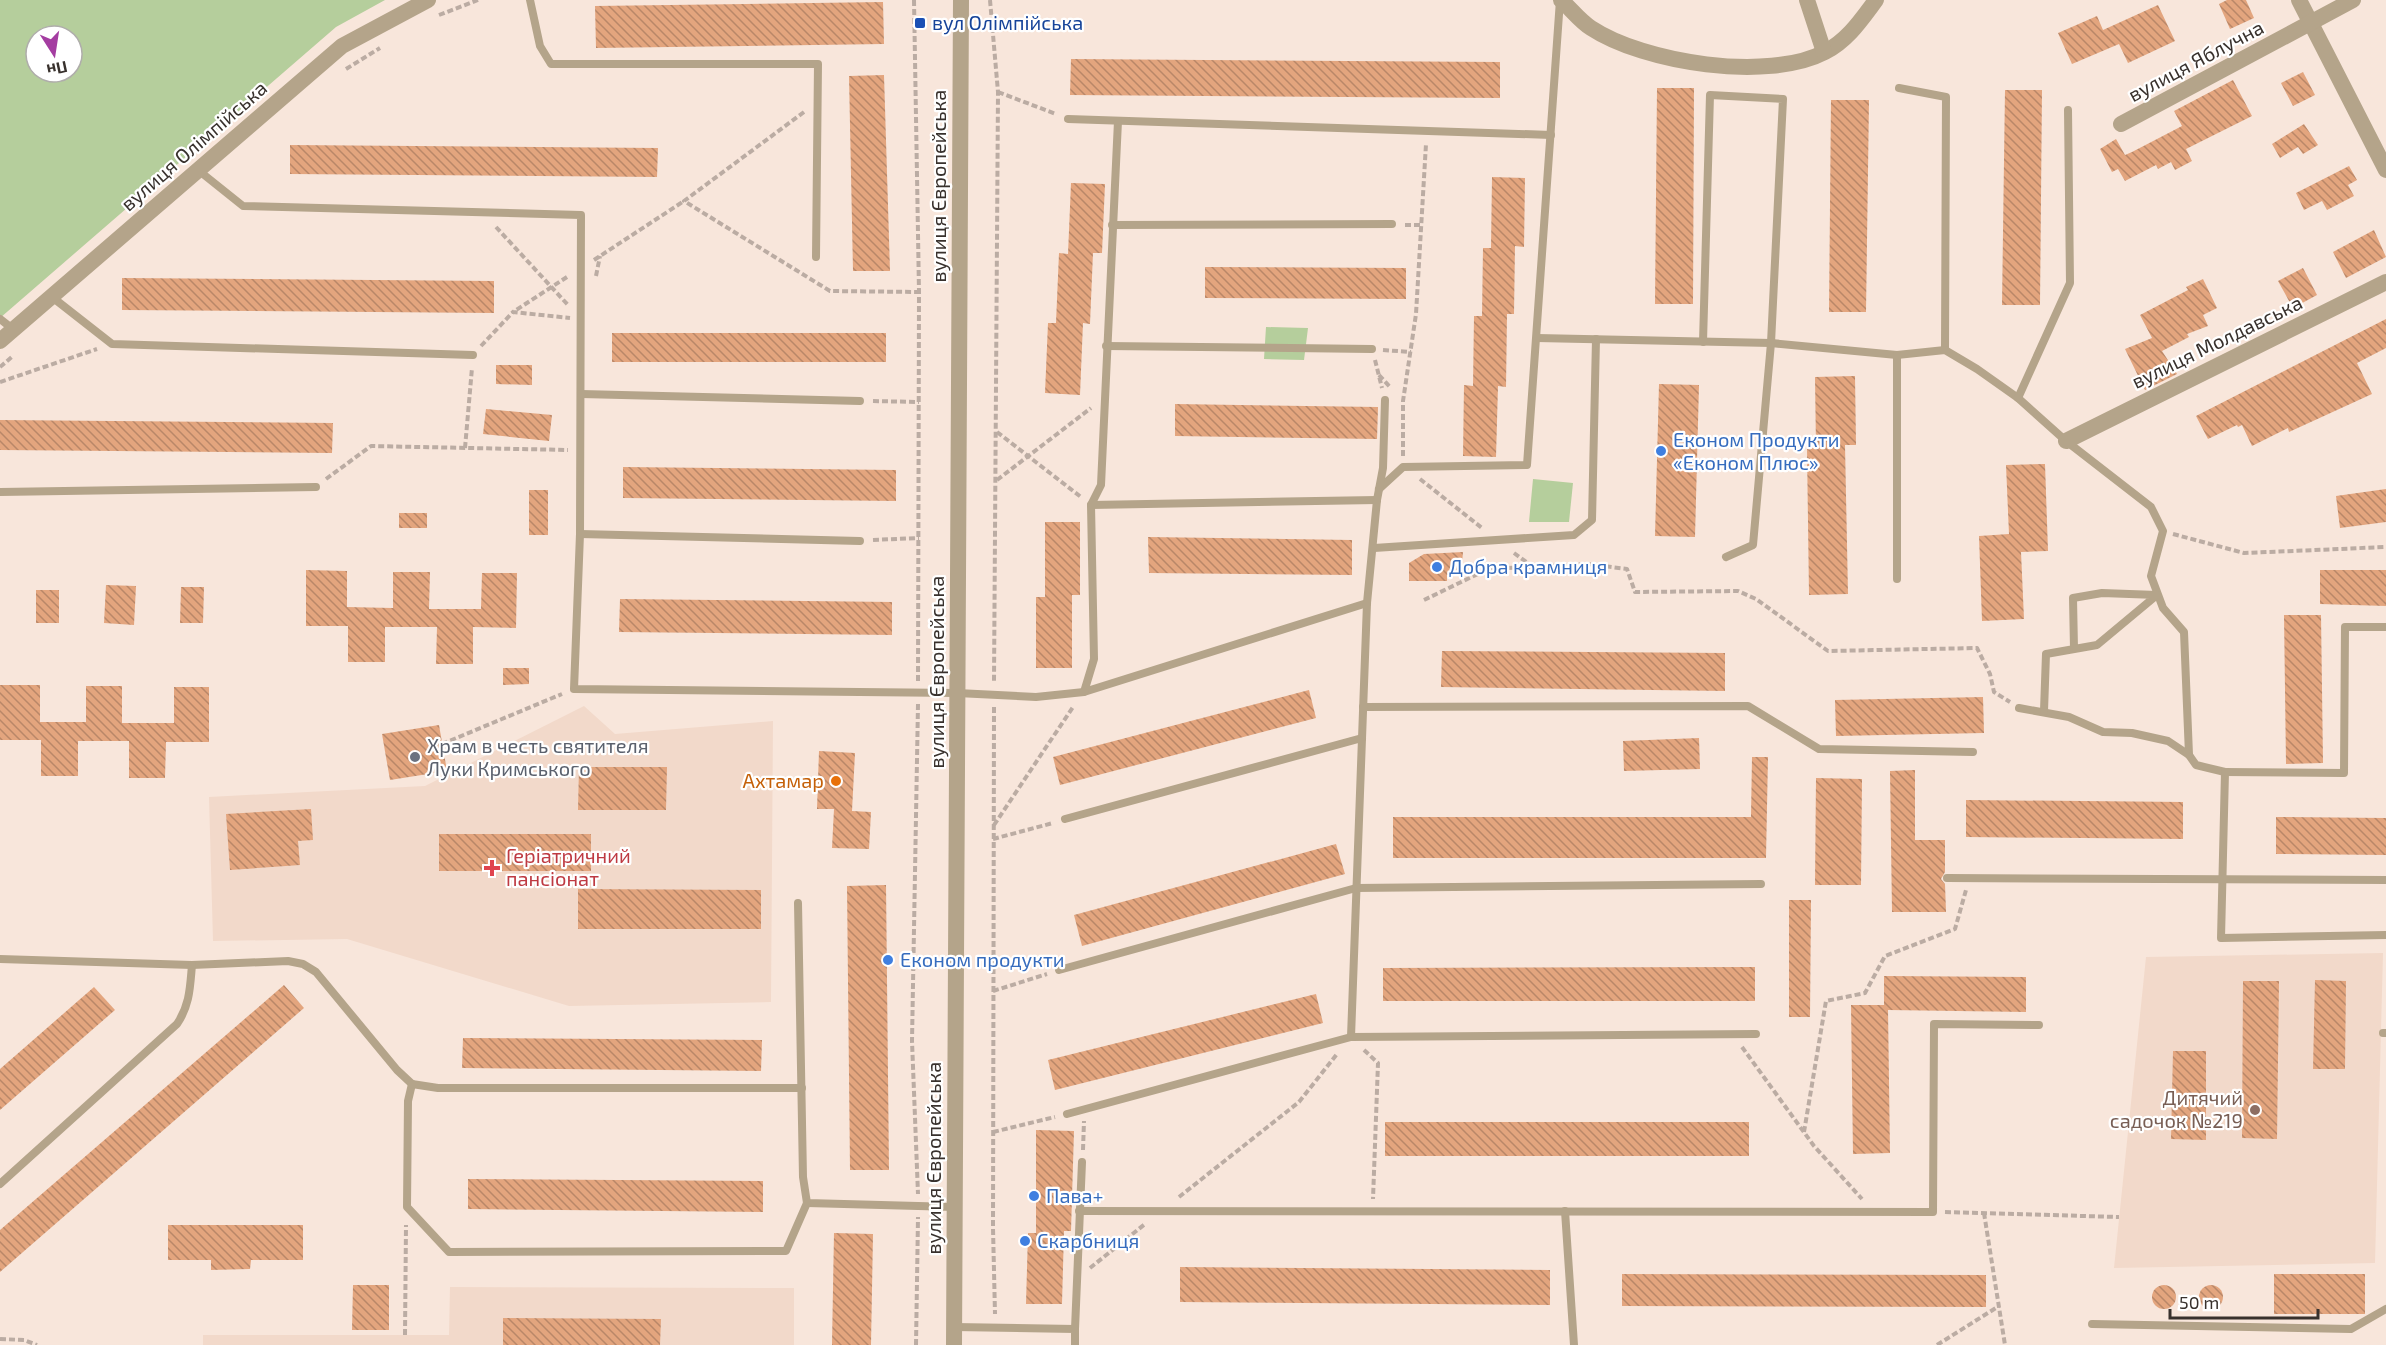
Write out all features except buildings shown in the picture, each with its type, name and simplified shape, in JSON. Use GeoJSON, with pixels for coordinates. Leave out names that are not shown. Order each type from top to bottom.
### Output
{"type":"FeatureCollection","features":[{"type":"Feature","properties":{"kind":"street","name":"вулиця Олімпійська"},"geometry":{"type":"LineString","coordinates":[[0,341],[342,46],[428,0]]}},
{"type":"Feature","properties":{"kind":"street","name":"вулиця Європейська"},"geometry":{"type":"LineString","coordinates":[[954,1345],[961,0]]}},
{"type":"Feature","properties":{"kind":"street"},"geometry":{"type":"LineString","coordinates":[[1561,0],[1592,28],[1650,55],[1704,64],[1774,67],[1824,52],[1848,37],[1876,0]]}},
{"type":"Feature","properties":{"kind":"street"},"geometry":{"type":"LineString","coordinates":[[1807,0],[1824,52]]}},
{"type":"Feature","properties":{"kind":"street"},"geometry":{"type":"LineString","coordinates":[[2298,0],[2312,23],[2386,170]]}},
{"type":"Feature","properties":{"kind":"street","name":"вулиця Яблучна"},"geometry":{"type":"LineString","coordinates":[[2121,124],[2353,0]]}},
{"type":"Feature","properties":{"kind":"street","name":"вулиця Молдавська"},"geometry":{"type":"LineString","coordinates":[[2066,441],[2386,282]]}},
{"type":"Feature","properties":{"kind":"lane"},"geometry":{"type":"LineString","coordinates":[[530,0],[540,46],[550,64],[818,64],[816,257]]}},
{"type":"Feature","properties":{"kind":"lane"},"geometry":{"type":"LineString","coordinates":[[1379,489],[1403,467],[1527,465],[1561,0]]}},
{"type":"Feature","properties":{"kind":"lane"},"geometry":{"type":"LineString","coordinates":[[1899,88],[1946,97],[1945,350]]}},
{"type":"Feature","properties":{"kind":"lane"},"geometry":{"type":"LineString","coordinates":[[1703,342],[1710,95],[1783,99],[1771,343],[1753,545],[1726,557]]}},
{"type":"Feature","properties":{"kind":"lane"},"geometry":{"type":"LineString","coordinates":[[2018,398],[2070,283],[2068,110]]}},
{"type":"Feature","properties":{"kind":"lane"},"geometry":{"type":"LineString","coordinates":[[1068,119],[1551,135]]}},
{"type":"Feature","properties":{"kind":"lane"},"geometry":{"type":"LineString","coordinates":[[1084,692],[1094,659],[1091,505],[1101,485],[1118,121]]}},
{"type":"Feature","properties":{"kind":"lane"},"geometry":{"type":"LineString","coordinates":[[198,170],[243,206],[581,215],[580,534],[574,689],[957,693],[1036,697],[1084,692],[1367,603]]}},
{"type":"Feature","properties":{"kind":"lane"},"geometry":{"type":"LineString","coordinates":[[1112,225],[1392,224]]}},
{"type":"Feature","properties":{"kind":"lane"},"geometry":{"type":"LineString","coordinates":[[52,297],[112,344],[473,355]]}},
{"type":"Feature","properties":{"kind":"lane"},"geometry":{"type":"LineString","coordinates":[[0,319],[14,330]]}},
{"type":"Feature","properties":{"kind":"lane"},"geometry":{"type":"LineString","coordinates":[[1537,338],[1771,343],[1897,355],[1945,350],[1977,369],[2018,398],[2066,441],[2151,507],[2163,531],[2151,576],[2163,608],[2184,632],[2189,755]]}},
{"type":"Feature","properties":{"kind":"lane"},"geometry":{"type":"LineString","coordinates":[[1374,548],[1574,535],[1592,519],[1596,339]]}},
{"type":"Feature","properties":{"kind":"lane"},"geometry":{"type":"LineString","coordinates":[[1106,346],[1372,349]]}},
{"type":"Feature","properties":{"kind":"lane"},"geometry":{"type":"LineString","coordinates":[[1897,355],[1897,579]]}},
{"type":"Feature","properties":{"kind":"lane"},"geometry":{"type":"LineString","coordinates":[[581,394],[860,400]]}},
{"type":"Feature","properties":{"kind":"lane"},"geometry":{"type":"LineString","coordinates":[[1351,1037],[1367,603],[1377,500],[1383,468],[1385,400]]}},
{"type":"Feature","properties":{"kind":"lane"},"geometry":{"type":"LineString","coordinates":[[0,492],[316,487]]}},
{"type":"Feature","properties":{"kind":"lane"},"geometry":{"type":"LineString","coordinates":[[1091,505],[1377,500]]}},
{"type":"Feature","properties":{"kind":"lane"},"geometry":{"type":"LineString","coordinates":[[580,534],[860,541]]}},
{"type":"Feature","properties":{"kind":"lane"},"geometry":{"type":"LineString","coordinates":[[2074,649],[2073,598],[2102,593],[2157,595]]}},
{"type":"Feature","properties":{"kind":"lane"},"geometry":{"type":"LineString","coordinates":[[2044,711],[2046,654],[2097,645],[2157,595]]}},
{"type":"Feature","properties":{"kind":"lane"},"geometry":{"type":"LineString","coordinates":[[2019,708],[2069,717],[2103,732],[2132,733],[2168,741],[2189,755],[2196,765],[2224,772],[2344,773],[2345,627],[2386,627]]}},
{"type":"Feature","properties":{"kind":"lane"},"geometry":{"type":"LineString","coordinates":[[1363,707],[1748,706],[1819,749],[1973,752]]}},
{"type":"Feature","properties":{"kind":"lane"},"geometry":{"type":"LineString","coordinates":[[1065,819],[1362,738]]}},
{"type":"Feature","properties":{"kind":"lane"},"geometry":{"type":"LineString","coordinates":[[2224,772],[2224,878],[2221,938],[2386,935]]}},
{"type":"Feature","properties":{"kind":"lane"},"geometry":{"type":"LineString","coordinates":[[1947,878],[2386,880]]}},
{"type":"Feature","properties":{"kind":"lane"},"geometry":{"type":"LineString","coordinates":[[1059,970],[1356,888],[1761,884]]}},
{"type":"Feature","properties":{"kind":"lane"},"geometry":{"type":"LineString","coordinates":[[412,1084],[408,1101],[407,1207],[449,1252],[786,1251],[807,1203],[803,1177],[798,903]]}},
{"type":"Feature","properties":{"kind":"lane"},"geometry":{"type":"LineString","coordinates":[[0,959],[192,965],[288,961],[303,964],[316,972],[397,1070],[412,1084],[438,1088],[802,1088]]}},
{"type":"Feature","properties":{"kind":"lane"},"geometry":{"type":"LineString","coordinates":[[0,1184],[177,1024],[186,1011],[190,997],[192,965]]}},
{"type":"Feature","properties":{"kind":"lane"},"geometry":{"type":"LineString","coordinates":[[1079,1211],[1933,1212],[1934,1024],[2039,1025]]}},
{"type":"Feature","properties":{"kind":"lane"},"geometry":{"type":"LineString","coordinates":[[1067,1114],[1351,1037],[1756,1034]]}},
{"type":"Feature","properties":{"kind":"lane"},"geometry":{"type":"LineString","coordinates":[[1075,1345],[1082,1162]]}},
{"type":"Feature","properties":{"kind":"lane"},"geometry":{"type":"LineString","coordinates":[[807,1203],[955,1207]]}},
{"type":"Feature","properties":{"kind":"lane"},"geometry":{"type":"LineString","coordinates":[[1565,1211],[1574,1345]]}},
{"type":"Feature","properties":{"kind":"lane"},"geometry":{"type":"LineString","coordinates":[[2092,1324],[2351,1329],[2386,1309]]}},
{"type":"Feature","properties":{"kind":"lane"},"geometry":{"type":"LineString","coordinates":[[954,1327],[1075,1329]]}},
{"type":"Feature","properties":{"kind":"path"},"geometry":{"type":"LineString","coordinates":[[438,16],[478,0]]}},
{"type":"Feature","properties":{"kind":"path"},"geometry":{"type":"LineString","coordinates":[[914,0],[919,292],[918,693],[912,1041],[918,1206],[916,1345]]}},
{"type":"Feature","properties":{"kind":"path"},"geometry":{"type":"LineString","coordinates":[[990,0],[998,92],[993,826],[993,1132],[996,1328]]}},
{"type":"Feature","properties":{"kind":"path"},"geometry":{"type":"LineString","coordinates":[[336,74],[387,44]]}},
{"type":"Feature","properties":{"kind":"path"},"geometry":{"type":"LineString","coordinates":[[998,92],[1068,119]]}},
{"type":"Feature","properties":{"kind":"path"},"geometry":{"type":"LineString","coordinates":[[818,102],[684,201],[830,291],[919,292]]}},
{"type":"Feature","properties":{"kind":"path"},"geometry":{"type":"LineString","coordinates":[[1428,131],[1423,165],[1416,314],[1403,401],[1403,467],[1532,566]]}},
{"type":"Feature","properties":{"kind":"path"},"geometry":{"type":"LineString","coordinates":[[483,213],[581,319]]}},
{"type":"Feature","properties":{"kind":"path"},"geometry":{"type":"LineString","coordinates":[[465,448],[473,355],[513,312]]}},
{"type":"Feature","properties":{"kind":"path"},"geometry":{"type":"LineString","coordinates":[[0,382],[112,344]]}},
{"type":"Feature","properties":{"kind":"path"},"geometry":{"type":"LineString","coordinates":[[1385,400],[1372,349],[1411,352]]}},
{"type":"Feature","properties":{"kind":"path"},"geometry":{"type":"LineString","coordinates":[[0,367],[17,352]]}},
{"type":"Feature","properties":{"kind":"path"},"geometry":{"type":"LineString","coordinates":[[996,480],[1104,399]]}},
{"type":"Feature","properties":{"kind":"path"},"geometry":{"type":"LineString","coordinates":[[860,400],[919,402]]}},
{"type":"Feature","properties":{"kind":"path"},"geometry":{"type":"LineString","coordinates":[[997,432],[1091,505]]}},
{"type":"Feature","properties":{"kind":"path"},"geometry":{"type":"LineString","coordinates":[[316,487],[371,446],[581,451]]}},
{"type":"Feature","properties":{"kind":"path"},"geometry":{"type":"LineString","coordinates":[[2163,531],[2244,553],[2386,547]]}},
{"type":"Feature","properties":{"kind":"path"},"geometry":{"type":"LineString","coordinates":[[860,541],[919,538]]}},
{"type":"Feature","properties":{"kind":"path"},"geometry":{"type":"LineString","coordinates":[[1424,600],[1488,569],[1587,564],[1614,566],[1627,569],[1635,592],[1738,591],[1756,598],[1828,651],[1977,648],[1990,674],[1994,692],[2019,708]]}},
{"type":"Feature","properties":{"kind":"path"},"geometry":{"type":"LineString","coordinates":[[442,744],[574,689]]}},
{"type":"Feature","properties":{"kind":"path"},"geometry":{"type":"LineString","coordinates":[[993,826],[1084,692]]}},
{"type":"Feature","properties":{"kind":"path"},"geometry":{"type":"LineString","coordinates":[[993,839],[1065,819]]}},
{"type":"Feature","properties":{"kind":"path"},"geometry":{"type":"LineString","coordinates":[[1804,1132],[1826,1001],[1865,993],[1885,956],[1955,929],[1969,878]]}},
{"type":"Feature","properties":{"kind":"path"},"geometry":{"type":"LineString","coordinates":[[993,991],[1059,970]]}},
{"type":"Feature","properties":{"kind":"path"},"geometry":{"type":"LineString","coordinates":[[1733,1034],[1804,1132],[1874,1212]]}},
{"type":"Feature","properties":{"kind":"path"},"geometry":{"type":"LineString","coordinates":[[1077,1278],[1299,1102],[1351,1037],[1378,1063],[1372,1212]]}},
{"type":"Feature","properties":{"kind":"path"},"geometry":{"type":"LineString","coordinates":[[1082,1162],[1084,1109]]}},
{"type":"Feature","properties":{"kind":"path"},"geometry":{"type":"LineString","coordinates":[[993,1132],[1067,1114]]}},
{"type":"Feature","properties":{"kind":"path"},"geometry":{"type":"LineString","coordinates":[[1933,1212],[2119,1216]]}},
{"type":"Feature","properties":{"kind":"path"},"geometry":{"type":"LineString","coordinates":[[1984,1213],[2005,1345]]}},
{"type":"Feature","properties":{"kind":"path"},"geometry":{"type":"LineString","coordinates":[[1937,1345],[1999,1306]]}},
{"type":"Feature","properties":{"kind":"path"},"geometry":{"type":"LineString","coordinates":[[0,1340],[24,1340],[37,1345]]}},
{"type":"Feature","properties":{"kind":"shaded area","name":"Геріатричний пансіонат"},"geometry":{"type":"Polygon","coordinates":[[[584,706],[615,734],[773,721],[771,1002],[569,1006],[347,939],[213,941],[209,797],[425,786],[584,706]]]}},
{"type":"Feature","properties":{"kind":"shaded area","name":"Дитячий садочок №219"},"geometry":{"type":"Polygon","coordinates":[[[2383,953],[2375,1263],[2114,1268],[2146,957],[2383,953]]]}},
{"type":"Feature","properties":{"kind":"shaded area"},"geometry":{"type":"Polygon","coordinates":[[[450,1287],[794,1288],[794,1345],[203,1345],[203,1335],[449,1335],[450,1287]]]}},
{"type":"Feature","properties":{"kind":"green space"},"geometry":{"type":"Polygon","coordinates":[[[0,0],[385,0],[336,27],[0,318],[0,0]]]}},
{"type":"Feature","properties":{"kind":"green space"},"geometry":{"type":"Polygon","coordinates":[[[1266,327],[1308,328],[1304,360],[1264,359],[1266,327]]]}},
{"type":"Feature","properties":{"kind":"green space"},"geometry":{"type":"Polygon","coordinates":[[[1533,479],[1573,483],[1569,522],[1529,522],[1533,479]]]}},
{"type":"Feature","properties":{"kind":"place","name":"вул Олімпійська"},"geometry":{"type":"Point","coordinates":[920,23]}},
{"type":"Feature","properties":{"kind":"place","name":"Економ Продукти «Економ Плюс»"},"geometry":{"type":"Point","coordinates":[1661,451]}},
{"type":"Feature","properties":{"kind":"place","name":"Добра крамниця"},"geometry":{"type":"Point","coordinates":[1437,567]}},
{"type":"Feature","properties":{"kind":"place","name":"Храм в честь святителя Луки Кримського"},"geometry":{"type":"Point","coordinates":[415,757]}},
{"type":"Feature","properties":{"kind":"place","name":"Ахтамар"},"geometry":{"type":"Point","coordinates":[836,781]}},
{"type":"Feature","properties":{"kind":"place","name":"Геріатричний пансіонат"},"geometry":{"type":"Point","coordinates":[492,868]}},
{"type":"Feature","properties":{"kind":"place","name":"Економ продукти"},"geometry":{"type":"Point","coordinates":[888,960]}},
{"type":"Feature","properties":{"kind":"place","name":"Дитячий садочок №219"},"geometry":{"type":"Point","coordinates":[2255,1110]}},
{"type":"Feature","properties":{"kind":"place","name":"Пава+"},"geometry":{"type":"Point","coordinates":[1034,1196]}},
{"type":"Feature","properties":{"kind":"place","name":"Скарбниця"},"geometry":{"type":"Point","coordinates":[1025,1241]}}]}
